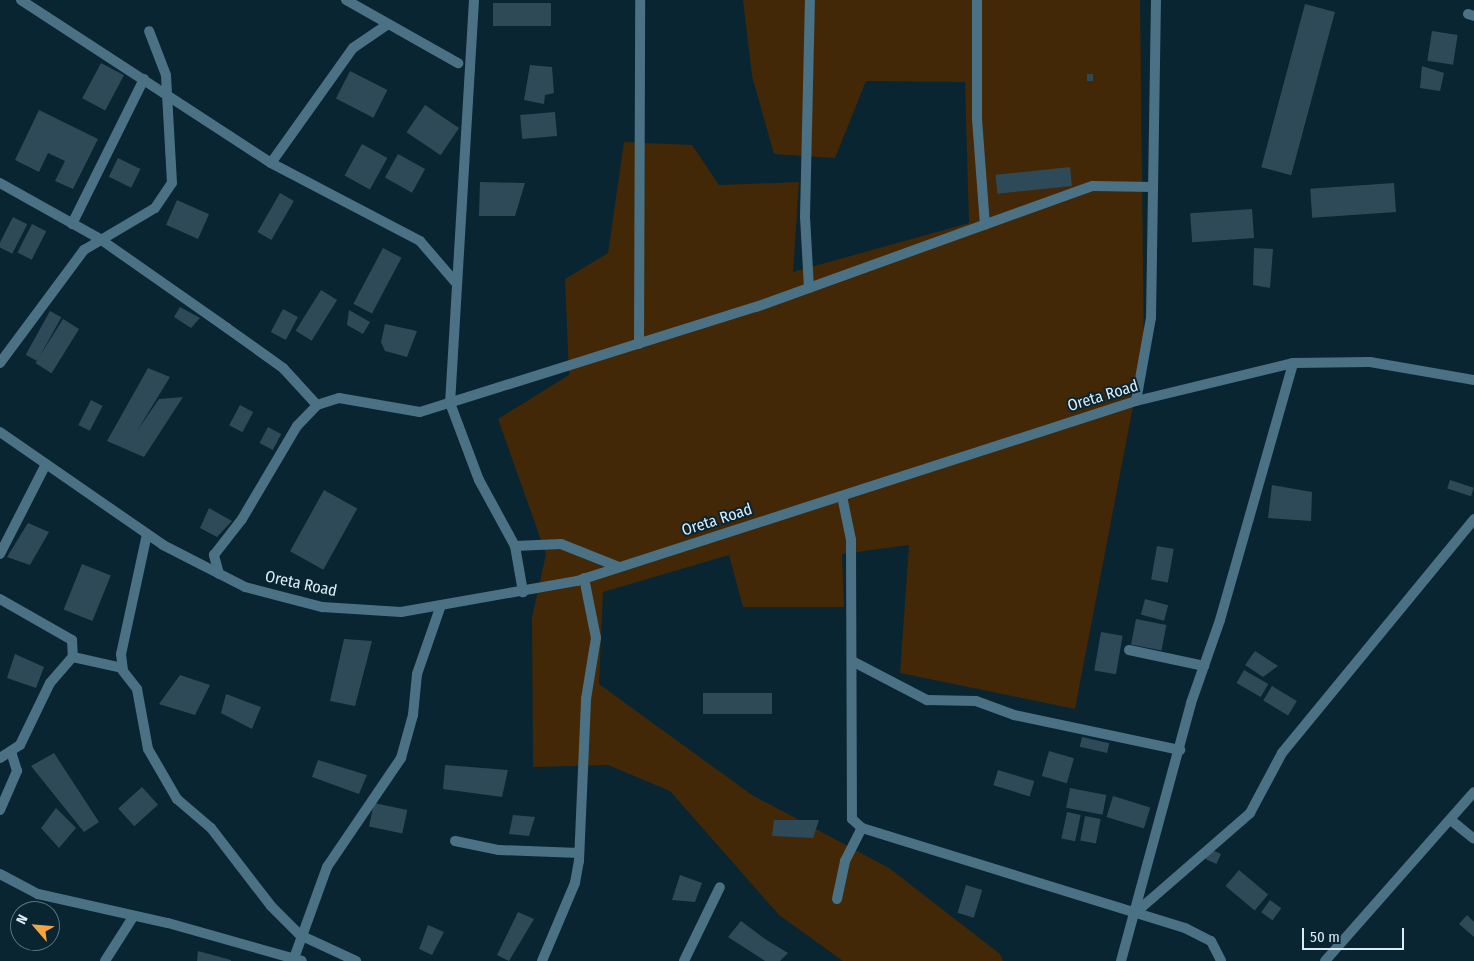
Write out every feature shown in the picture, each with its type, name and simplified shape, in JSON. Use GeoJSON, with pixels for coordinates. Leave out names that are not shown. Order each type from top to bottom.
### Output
{"type":"FeatureCollection","features":[{"type":"Feature","properties":{"kind":"street"},"geometry":{"type":"LineString","coordinates":[[21,0],[271,162],[420,241],[457,284]]}},
{"type":"Feature","properties":{"kind":"street"},"geometry":{"type":"LineString","coordinates":[[346,0],[458,63]]}},
{"type":"Feature","properties":{"kind":"street"},"geometry":{"type":"LineString","coordinates":[[474,0],[450,403],[479,480],[515,546],[523,592]]}},
{"type":"Feature","properties":{"kind":"street"},"geometry":{"type":"LineString","coordinates":[[639,344],[640,0]]}},
{"type":"Feature","properties":{"kind":"street"},"geometry":{"type":"LineString","coordinates":[[809,288],[805,217],[810,0]]}},
{"type":"Feature","properties":{"kind":"street"},"geometry":{"type":"LineString","coordinates":[[977,0],[977,119],[986,225]]}},
{"type":"Feature","properties":{"kind":"street"},"geometry":{"type":"LineString","coordinates":[[1136,401],[1151,318],[1156,0]]}},
{"type":"Feature","properties":{"kind":"street"},"geometry":{"type":"LineString","coordinates":[[271,162],[353,48],[388,24]]}},
{"type":"Feature","properties":{"kind":"street"},"geometry":{"type":"LineString","coordinates":[[0,363],[84,250],[156,208],[169,189],[174,162],[163,60],[149,31]]}},
{"type":"Feature","properties":{"kind":"street"},"geometry":{"type":"LineString","coordinates":[[72,224],[144,79]]}},
{"type":"Feature","properties":{"kind":"street"},"geometry":{"type":"LineString","coordinates":[[0,183],[100,239],[283,368],[316,405]]}},
{"type":"Feature","properties":{"kind":"street"},"geometry":{"type":"LineString","coordinates":[[219,574],[214,555],[242,519],[298,426],[316,405],[339,398],[420,412],[639,344],[809,288],[1093,186],[1153,187]]}},
{"type":"Feature","properties":{"kind":"street","name":"Oreta Road"},"geometry":{"type":"LineString","coordinates":[[0,432],[147,534],[245,587],[322,607],[401,612],[440,608],[584,578],[1136,401],[1293,363],[1370,362],[1474,380]]}},
{"type":"Feature","properties":{"kind":"street"},"geometry":{"type":"LineString","coordinates":[[1121,961],[1204,666],[1293,363]]}},
{"type":"Feature","properties":{"kind":"street"},"geometry":{"type":"LineString","coordinates":[[0,554],[46,464]]}},
{"type":"Feature","properties":{"kind":"street"},"geometry":{"type":"LineString","coordinates":[[842,496],[851,540],[850,812],[862,828],[1134,915],[1185,928],[1211,941],[1221,961]]}},
{"type":"Feature","properties":{"kind":"street"},"geometry":{"type":"LineString","coordinates":[[1134,915],[1250,813],[1282,753],[1474,519]]}},
{"type":"Feature","properties":{"kind":"street"},"geometry":{"type":"LineString","coordinates":[[147,534],[121,654],[122,668],[137,689],[148,749],[177,798],[211,828],[254,888],[300,935],[356,961]]}},
{"type":"Feature","properties":{"kind":"street"},"geometry":{"type":"LineString","coordinates":[[515,546],[561,544],[619,568]]}},
{"type":"Feature","properties":{"kind":"street"},"geometry":{"type":"LineString","coordinates":[[542,961],[575,884],[579,853],[586,699],[596,638],[584,578]]}},
{"type":"Feature","properties":{"kind":"street"},"geometry":{"type":"LineString","coordinates":[[0,599],[72,640],[73,657],[50,683],[12,755],[17,771],[0,810]]}},
{"type":"Feature","properties":{"kind":"street"},"geometry":{"type":"LineString","coordinates":[[0,874],[38,894],[296,960],[300,935],[327,866],[401,758],[414,715],[417,674],[440,608]]}},
{"type":"Feature","properties":{"kind":"street"},"geometry":{"type":"LineString","coordinates":[[1129,650],[1204,666]]}},
{"type":"Feature","properties":{"kind":"street"},"geometry":{"type":"LineString","coordinates":[[73,657],[122,668]]}},
{"type":"Feature","properties":{"kind":"street"},"geometry":{"type":"LineString","coordinates":[[852,661],[927,700],[976,701],[1014,715],[1180,750]]}},
{"type":"Feature","properties":{"kind":"street"},"geometry":{"type":"LineString","coordinates":[[0,758],[12,755]]}},
{"type":"Feature","properties":{"kind":"street"},"geometry":{"type":"LineString","coordinates":[[1325,961],[1452,821],[1474,792]]}},
{"type":"Feature","properties":{"kind":"street"},"geometry":{"type":"LineString","coordinates":[[1452,821],[1474,840]]}},
{"type":"Feature","properties":{"kind":"street"},"geometry":{"type":"LineString","coordinates":[[837,899],[845,861],[862,828]]}},
{"type":"Feature","properties":{"kind":"street"},"geometry":{"type":"LineString","coordinates":[[455,841],[499,850],[579,853]]}},
{"type":"Feature","properties":{"kind":"street"},"geometry":{"type":"LineString","coordinates":[[684,961],[720,887]]}},
{"type":"Feature","properties":{"kind":"street"},"geometry":{"type":"LineString","coordinates":[[105,961],[133,917]]}},
{"type":"Feature","properties":{"kind":"shaded area"},"geometry":{"type":"Polygon","coordinates":[[[743,0],[1140,0],[1144,349],[1075,709],[900,673],[909,545],[842,554],[844,607],[743,607],[729,555],[603,592],[599,684],[752,795],[889,868],[1000,954],[1003,961],[843,961],[779,915],[670,791],[608,765],[533,767],[532,617],[546,554],[498,419],[569,375],[565,279],[608,253],[624,142],[692,145],[719,185],[799,182],[793,272],[969,223],[965,82],[866,81],[835,158],[774,154],[752,76],[743,0]]]}},
{"type":"Feature","properties":{"kind":"building"},"geometry":{"type":"Polygon","coordinates":[[[493,3],[551,3],[551,26],[493,26],[493,3]]]}},
{"type":"Feature","properties":{"kind":"building"},"geometry":{"type":"Polygon","coordinates":[[[1305,4],[1335,12],[1291,175],[1261,167],[1305,4]]]}},
{"type":"Feature","properties":{"kind":"building"},"geometry":{"type":"Polygon","coordinates":[[[1432,31],[1458,35],[1453,65],[1427,61],[1432,31]]]}},
{"type":"Feature","properties":{"kind":"building"},"geometry":{"type":"Polygon","coordinates":[[[101,63],[124,75],[105,111],[82,98],[101,63]]]}},
{"type":"Feature","properties":{"kind":"building"},"geometry":{"type":"Polygon","coordinates":[[[530,65],[552,67],[554,93],[545,95],[544,104],[524,100],[530,65]]]}},
{"type":"Feature","properties":{"kind":"building"},"geometry":{"type":"Polygon","coordinates":[[[1422,66],[1444,73],[1440,91],[1420,88],[1422,66]]]}},
{"type":"Feature","properties":{"kind":"building"},"geometry":{"type":"Polygon","coordinates":[[[350,71],[387,90],[373,118],[336,99],[350,71]]]}},
{"type":"Feature","properties":{"kind":"building"},"geometry":{"type":"Polygon","coordinates":[[[1087,74],[1093,74],[1093,81],[1087,81],[1087,74]]]}},
{"type":"Feature","properties":{"kind":"building"},"geometry":{"type":"Polygon","coordinates":[[[425,105],[459,128],[441,155],[407,132],[425,105]]]}},
{"type":"Feature","properties":{"kind":"building"},"geometry":{"type":"Polygon","coordinates":[[[39,110],[98,139],[73,189],[55,181],[65,161],[48,153],[39,172],[15,160],[39,110]]]}},
{"type":"Feature","properties":{"kind":"building"},"geometry":{"type":"Polygon","coordinates":[[[555,112],[557,136],[522,139],[520,115],[555,112]]]}},
{"type":"Feature","properties":{"kind":"building"},"geometry":{"type":"Polygon","coordinates":[[[362,144],[387,158],[370,190],[345,175],[362,144]]]}},
{"type":"Feature","properties":{"kind":"building"},"geometry":{"type":"Polygon","coordinates":[[[398,154],[425,169],[412,193],[385,178],[398,154]]]}},
{"type":"Feature","properties":{"kind":"building"},"geometry":{"type":"Polygon","coordinates":[[[118,158],[140,169],[131,188],[109,177],[118,158]]]}},
{"type":"Feature","properties":{"kind":"building"},"geometry":{"type":"Polygon","coordinates":[[[1070,167],[1072,186],[997,194],[995,175],[1070,167]]]}},
{"type":"Feature","properties":{"kind":"building"},"geometry":{"type":"Polygon","coordinates":[[[480,182],[525,183],[515,216],[479,216],[480,182]]]}},
{"type":"Feature","properties":{"kind":"building"},"geometry":{"type":"Polygon","coordinates":[[[1394,183],[1396,212],[1312,218],[1310,189],[1394,183]]]}},
{"type":"Feature","properties":{"kind":"building"},"geometry":{"type":"Polygon","coordinates":[[[280,193],[294,201],[271,240],[258,232],[280,193]]]}},
{"type":"Feature","properties":{"kind":"building"},"geometry":{"type":"Polygon","coordinates":[[[177,200],[209,214],[198,239],[166,225],[177,200]]]}},
{"type":"Feature","properties":{"kind":"building"},"geometry":{"type":"Polygon","coordinates":[[[1252,209],[1254,238],[1192,242],[1190,213],[1252,209]]]}},
{"type":"Feature","properties":{"kind":"building"},"geometry":{"type":"Polygon","coordinates":[[[13,217],[27,224],[12,254],[0,247],[0,243],[13,217]]]}},
{"type":"Feature","properties":{"kind":"building"},"geometry":{"type":"Polygon","coordinates":[[[32,224],[46,231],[32,260],[17,253],[32,224]]]}},
{"type":"Feature","properties":{"kind":"building"},"geometry":{"type":"Polygon","coordinates":[[[383,248],[402,258],[372,313],[353,304],[383,248]]]}},
{"type":"Feature","properties":{"kind":"building"},"geometry":{"type":"Polygon","coordinates":[[[1254,248],[1273,249],[1270,288],[1253,285],[1254,248]]]}},
{"type":"Feature","properties":{"kind":"building"},"geometry":{"type":"Polygon","coordinates":[[[321,290],[337,300],[312,341],[296,331],[321,290]]]}},
{"type":"Feature","properties":{"kind":"building"},"geometry":{"type":"Polygon","coordinates":[[[180,307],[200,318],[191,328],[174,317],[180,307]]]}},
{"type":"Feature","properties":{"kind":"building"},"geometry":{"type":"Polygon","coordinates":[[[283,309],[298,317],[286,340],[271,332],[283,309]]]}},
{"type":"Feature","properties":{"kind":"building"},"geometry":{"type":"Polygon","coordinates":[[[349,310],[370,322],[363,334],[347,325],[349,310]]]}},
{"type":"Feature","properties":{"kind":"building"},"geometry":{"type":"Polygon","coordinates":[[[50,311],[61,317],[37,361],[26,355],[50,311]]]}},
{"type":"Feature","properties":{"kind":"building"},"geometry":{"type":"Polygon","coordinates":[[[63,319],[79,329],[52,373],[35,363],[63,319]]]}},
{"type":"Feature","properties":{"kind":"building"},"geometry":{"type":"Polygon","coordinates":[[[385,324],[417,331],[407,357],[385,351],[381,342],[385,324]]]}},
{"type":"Feature","properties":{"kind":"building"},"geometry":{"type":"Polygon","coordinates":[[[148,368],[170,377],[137,431],[159,399],[183,397],[144,457],[107,441],[148,368]]]}},
{"type":"Feature","properties":{"kind":"building"},"geometry":{"type":"Polygon","coordinates":[[[91,400],[103,406],[90,431],[78,425],[91,400]]]}},
{"type":"Feature","properties":{"kind":"building"},"geometry":{"type":"Polygon","coordinates":[[[240,405],[253,412],[242,432],[229,425],[240,405]]]}},
{"type":"Feature","properties":{"kind":"building"},"geometry":{"type":"Polygon","coordinates":[[[268,427],[281,434],[273,450],[260,443],[268,427]]]}},
{"type":"Feature","properties":{"kind":"building"},"geometry":{"type":"Polygon","coordinates":[[[1450,480],[1474,488],[1471,496],[1447,489],[1450,480]]]}},
{"type":"Feature","properties":{"kind":"building"},"geometry":{"type":"Polygon","coordinates":[[[1272,485],[1312,492],[1311,521],[1268,518],[1272,485]]]}},
{"type":"Feature","properties":{"kind":"building"},"geometry":{"type":"Polygon","coordinates":[[[324,490],[357,508],[323,570],[290,551],[324,490]]]}},
{"type":"Feature","properties":{"kind":"building"},"geometry":{"type":"Polygon","coordinates":[[[209,508],[232,521],[217,537],[200,528],[209,508]]]}},
{"type":"Feature","properties":{"kind":"building"},"geometry":{"type":"Polygon","coordinates":[[[28,523],[49,532],[30,565],[7,557],[28,523]]]}},
{"type":"Feature","properties":{"kind":"building"},"geometry":{"type":"Polygon","coordinates":[[[1157,546],[1174,549],[1168,582],[1151,579],[1157,546]]]}},
{"type":"Feature","properties":{"kind":"building"},"geometry":{"type":"Polygon","coordinates":[[[82,564],[111,576],[92,621],[64,609],[82,564]]]}},
{"type":"Feature","properties":{"kind":"building"},"geometry":{"type":"Polygon","coordinates":[[[1145,599],[1168,605],[1164,621],[1141,614],[1145,599]]]}},
{"type":"Feature","properties":{"kind":"building"},"geometry":{"type":"Polygon","coordinates":[[[1136,619],[1166,625],[1161,650],[1131,645],[1136,619]]]}},
{"type":"Feature","properties":{"kind":"building"},"geometry":{"type":"Polygon","coordinates":[[[1101,632],[1123,636],[1116,674],[1094,670],[1101,632]]]}},
{"type":"Feature","properties":{"kind":"building"},"geometry":{"type":"Polygon","coordinates":[[[344,639],[372,641],[355,706],[330,701],[344,639]]]}},
{"type":"Feature","properties":{"kind":"building"},"geometry":{"type":"Polygon","coordinates":[[[1255,651],[1278,666],[1263,677],[1245,665],[1255,651]]]}},
{"type":"Feature","properties":{"kind":"building"},"geometry":{"type":"Polygon","coordinates":[[[15,654],[44,667],[36,688],[7,678],[15,654]]]}},
{"type":"Feature","properties":{"kind":"building"},"geometry":{"type":"Polygon","coordinates":[[[1244,670],[1268,684],[1261,697],[1236,683],[1244,670]]]}},
{"type":"Feature","properties":{"kind":"building"},"geometry":{"type":"Polygon","coordinates":[[[180,675],[210,685],[195,715],[159,704],[180,675]]]}},
{"type":"Feature","properties":{"kind":"building"},"geometry":{"type":"Polygon","coordinates":[[[1272,686],[1297,701],[1288,716],[1263,701],[1272,686]]]}},
{"type":"Feature","properties":{"kind":"building"},"geometry":{"type":"Polygon","coordinates":[[[703,693],[772,693],[772,714],[703,714],[703,693]]]}},
{"type":"Feature","properties":{"kind":"building"},"geometry":{"type":"Polygon","coordinates":[[[226,694],[261,707],[252,729],[221,713],[226,694]]]}},
{"type":"Feature","properties":{"kind":"building"},"geometry":{"type":"Polygon","coordinates":[[[1082,737],[1109,743],[1107,753],[1080,747],[1082,737]]]}},
{"type":"Feature","properties":{"kind":"building"},"geometry":{"type":"Polygon","coordinates":[[[1049,751],[1074,758],[1067,783],[1042,776],[1049,751]]]}},
{"type":"Feature","properties":{"kind":"building"},"geometry":{"type":"Polygon","coordinates":[[[54,753],[99,822],[84,832],[31,766],[54,753]]]}},
{"type":"Feature","properties":{"kind":"building"},"geometry":{"type":"Polygon","coordinates":[[[318,760],[367,775],[359,794],[312,777],[318,760]]]}},
{"type":"Feature","properties":{"kind":"building"},"geometry":{"type":"Polygon","coordinates":[[[445,765],[508,770],[502,797],[443,789],[445,765]]]}},
{"type":"Feature","properties":{"kind":"building"},"geometry":{"type":"Polygon","coordinates":[[[998,770],[1034,781],[1030,796],[993,785],[998,770]]]}},
{"type":"Feature","properties":{"kind":"building"},"geometry":{"type":"Polygon","coordinates":[[[142,787],[158,805],[134,826],[118,808],[142,787]]]}},
{"type":"Feature","properties":{"kind":"building"},"geometry":{"type":"Polygon","coordinates":[[[1070,788],[1106,795],[1103,815],[1066,808],[1070,788]]]}},
{"type":"Feature","properties":{"kind":"building"},"geometry":{"type":"Polygon","coordinates":[[[1113,796],[1150,807],[1144,828],[1107,817],[1113,796]]]}},
{"type":"Feature","properties":{"kind":"building"},"geometry":{"type":"Polygon","coordinates":[[[374,803],[407,810],[402,834],[369,826],[374,803]]]}},
{"type":"Feature","properties":{"kind":"building"},"geometry":{"type":"Polygon","coordinates":[[[56,808],[76,828],[59,848],[41,828],[56,808]]]}},
{"type":"Feature","properties":{"kind":"building"},"geometry":{"type":"Polygon","coordinates":[[[1067,812],[1081,815],[1075,841],[1061,838],[1067,812]]]}},
{"type":"Feature","properties":{"kind":"building"},"geometry":{"type":"Polygon","coordinates":[[[513,815],[535,817],[529,836],[509,834],[513,815]]]}},
{"type":"Feature","properties":{"kind":"building"},"geometry":{"type":"Polygon","coordinates":[[[1085,816],[1101,819],[1096,844],[1080,841],[1085,816]]]}},
{"type":"Feature","properties":{"kind":"building"},"geometry":{"type":"Polygon","coordinates":[[[774,820],[819,820],[813,838],[772,836],[774,820]]]}},
{"type":"Feature","properties":{"kind":"building"},"geometry":{"type":"Polygon","coordinates":[[[1210,849],[1221,854],[1216,864],[1206,859],[1210,849]]]}},
{"type":"Feature","properties":{"kind":"building"},"geometry":{"type":"Polygon","coordinates":[[[1239,870],[1268,894],[1255,911],[1226,886],[1239,870]]]}},
{"type":"Feature","properties":{"kind":"building"},"geometry":{"type":"Polygon","coordinates":[[[680,875],[702,883],[695,902],[672,900],[680,875]]]}},
{"type":"Feature","properties":{"kind":"building"},"geometry":{"type":"Polygon","coordinates":[[[966,885],[982,890],[974,918],[958,913],[966,885]]]}},
{"type":"Feature","properties":{"kind":"building"},"geometry":{"type":"Polygon","coordinates":[[[1270,900],[1281,908],[1273,920],[1261,912],[1270,900]]]}},
{"type":"Feature","properties":{"kind":"building"},"geometry":{"type":"Polygon","coordinates":[[[518,912],[534,919],[509,961],[497,955],[518,912]]]}},
{"type":"Feature","properties":{"kind":"building"},"geometry":{"type":"Polygon","coordinates":[[[1467,915],[1474,922],[1474,937],[1459,924],[1467,915]]]}},
{"type":"Feature","properties":{"kind":"building"},"geometry":{"type":"Polygon","coordinates":[[[741,921],[788,953],[780,961],[765,961],[728,937],[741,921]]]}},
{"type":"Feature","properties":{"kind":"building"},"geometry":{"type":"Polygon","coordinates":[[[428,925],[444,932],[432,955],[419,949],[428,925]]]}},
{"type":"Feature","properties":{"kind":"building"},"geometry":{"type":"Polygon","coordinates":[[[198,951],[231,960],[231,961],[197,961],[198,951]]]}}]}
